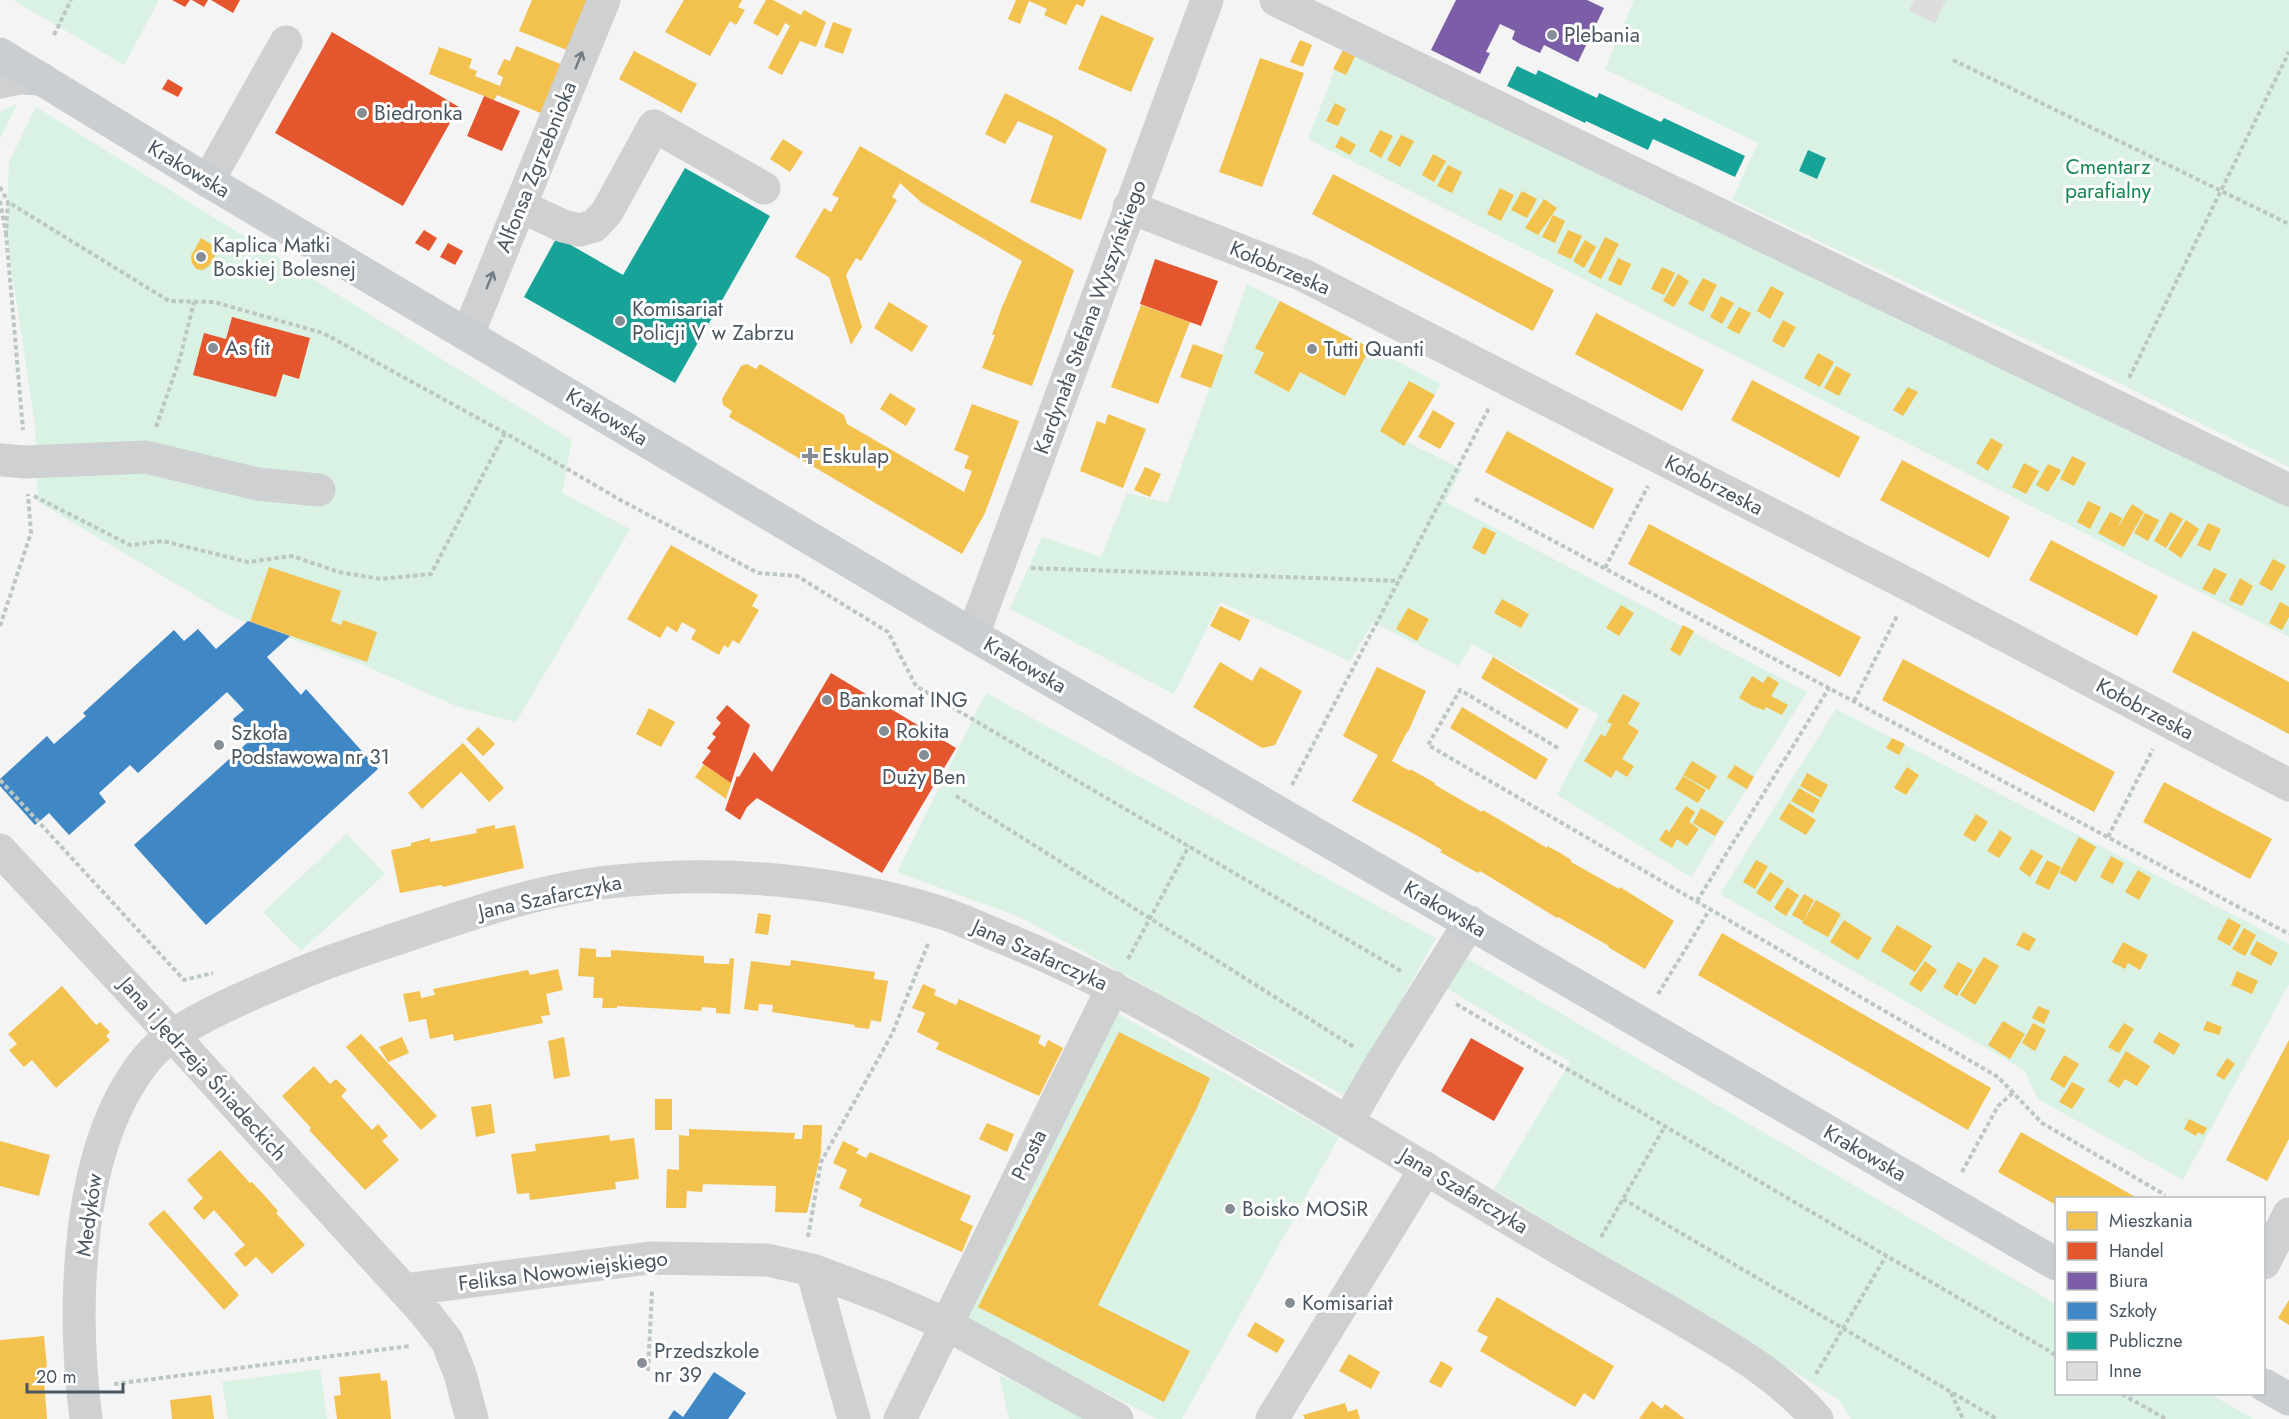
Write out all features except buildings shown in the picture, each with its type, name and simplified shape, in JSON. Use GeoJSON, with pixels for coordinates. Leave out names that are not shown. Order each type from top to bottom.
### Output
{"type":"FeatureCollection","features":[{"type":"Feature","properties":{"kind":"main road","name":"Krakowska"},"geometry":{"type":"LineString","coordinates":[[0,54],[208,181],[973,635],[2055,1263]]}},
{"type":"Feature","properties":{"kind":"main road"},"geometry":{"type":"LineString","coordinates":[[2265,1385],[2289,1399]]}},
{"type":"Feature","properties":{"kind":"street","name":"Alfonsa Zgrzebnioka"},"geometry":{"type":"LineString","coordinates":[[468,334],[604,0]]}},
{"type":"Feature","properties":{"kind":"street","name":"Kardynała Stefana Wyszyńskiego"},"geometry":{"type":"LineString","coordinates":[[973,635],[1207,0]]}},
{"type":"Feature","properties":{"kind":"street"},"geometry":{"type":"LineString","coordinates":[[1276,0],[2289,490]]}},
{"type":"Feature","properties":{"kind":"street"},"geometry":{"type":"LineString","coordinates":[[208,181],[286,42]]}},
{"type":"Feature","properties":{"kind":"street"},"geometry":{"type":"LineString","coordinates":[[0,82],[19,78],[42,79]]}},
{"type":"Feature","properties":{"kind":"street"},"geometry":{"type":"LineString","coordinates":[[520,206],[563,226],[579,230],[594,226],[607,212],[654,126],[764,188]]}},
{"type":"Feature","properties":{"kind":"street","name":"Kołobrzeska"},"geometry":{"type":"LineString","coordinates":[[1130,207],[1303,275],[1912,587],[2289,785]]}},
{"type":"Feature","properties":{"kind":"street"},"geometry":{"type":"LineString","coordinates":[[0,460],[26,462],[146,457],[257,484],[319,490]]}},
{"type":"Feature","properties":{"kind":"street","name":"Jana i Jędrzeja Śniadeckich"},"geometry":{"type":"LineString","coordinates":[[0,850],[426,1314],[447,1341],[460,1374],[472,1419]]}},
{"type":"Feature","properties":{"kind":"street","name":"Jana Szafarczyka"},"geometry":{"type":"LineString","coordinates":[[173,1036],[241,999],[312,967],[456,918],[548,893],[614,881],[686,877],[739,878],[799,883],[860,893],[941,912],[1044,954],[1113,987],[1348,1121],[1585,1264],[1734,1350],[1778,1380],[1809,1410]]}},
{"type":"Feature","properties":{"kind":"street"},"geometry":{"type":"LineString","coordinates":[[1348,1121],[1470,922]]}},
{"type":"Feature","properties":{"kind":"street","name":"Prosta"},"geometry":{"type":"LineString","coordinates":[[900,1419],[1113,987]]}},
{"type":"Feature","properties":{"kind":"street","name":"Medyków"},"geometry":{"type":"LineString","coordinates":[[84,1404],[79,1349],[83,1249],[100,1149],[115,1110],[132,1080],[153,1052],[173,1036]]}},
{"type":"Feature","properties":{"kind":"street"},"geometry":{"type":"LineString","coordinates":[[1272,1419],[1426,1168]]}},
{"type":"Feature","properties":{"kind":"street"},"geometry":{"type":"LineString","coordinates":[[2265,1261],[2289,1214]]}},
{"type":"Feature","properties":{"kind":"street","name":"Feliksa Nowowiejskiego"},"geometry":{"type":"LineString","coordinates":[[404,1290],[649,1258],[767,1260],[807,1269],[884,1297],[946,1324],[1117,1419]]}},
{"type":"Feature","properties":{"kind":"street"},"geometry":{"type":"LineString","coordinates":[[807,1269],[854,1419]]}},
{"type":"Feature","properties":{"kind":"path"},"geometry":{"type":"LineString","coordinates":[[54,35],[71,0]]}},
{"type":"Feature","properties":{"kind":"path"},"geometry":{"type":"LineString","coordinates":[[2116,406],[2220,189],[2289,52]]}},
{"type":"Feature","properties":{"kind":"path"},"geometry":{"type":"LineString","coordinates":[[1953,60],[2289,224]]}},
{"type":"Feature","properties":{"kind":"path"},"geometry":{"type":"LineString","coordinates":[[0,187],[8,202],[169,301],[214,302],[323,333],[505,433],[624,502],[758,573],[797,576],[888,632],[916,686],[2055,1354]]}},
{"type":"Feature","properties":{"kind":"path"},"geometry":{"type":"LineString","coordinates":[[0,201],[6,233],[8,202]]}},
{"type":"Feature","properties":{"kind":"path"},"geometry":{"type":"LineString","coordinates":[[146,457],[180,358],[194,302]]}},
{"type":"Feature","properties":{"kind":"path"},"geometry":{"type":"LineString","coordinates":[[1277,812],[1504,378]]}},
{"type":"Feature","properties":{"kind":"path"},"geometry":{"type":"LineString","coordinates":[[28,493],[130,545],[163,541],[248,562],[292,556],[339,572],[381,579],[431,574],[505,433]]}},
{"type":"Feature","properties":{"kind":"path"},"geometry":{"type":"LineString","coordinates":[[1605,568],[1662,459]]}},
{"type":"Feature","properties":{"kind":"path"},"geometry":{"type":"LineString","coordinates":[[1475,499],[2289,934]]}},
{"type":"Feature","properties":{"kind":"path"},"geometry":{"type":"LineString","coordinates":[[998,567],[1399,581]]}},
{"type":"Feature","properties":{"kind":"path"},"geometry":{"type":"LineString","coordinates":[[1854,701],[1912,587]]}},
{"type":"Feature","properties":{"kind":"path"},"geometry":{"type":"LineString","coordinates":[[1697,901],[1829,688]]}},
{"type":"Feature","properties":{"kind":"path"},"geometry":{"type":"LineString","coordinates":[[1558,748],[1460,690],[1428,745],[1998,1077],[2042,1123],[2165,1195]]}},
{"type":"Feature","properties":{"kind":"path"},"geometry":{"type":"LineString","coordinates":[[2108,837],[2167,721]]}},
{"type":"Feature","properties":{"kind":"path"},"geometry":{"type":"LineString","coordinates":[[0,780],[184,980],[216,972]]}},
{"type":"Feature","properties":{"kind":"path"},"geometry":{"type":"LineString","coordinates":[[956,796],[1381,1064]]}},
{"type":"Feature","properties":{"kind":"path"},"geometry":{"type":"LineString","coordinates":[[1113,987],[1190,846]]}},
{"type":"Feature","properties":{"kind":"path"},"geometry":{"type":"LineString","coordinates":[[1641,1023],[1710,909]]}},
{"type":"Feature","properties":{"kind":"path"},"geometry":{"type":"LineString","coordinates":[[807,1269],[821,1162],[892,1034],[941,912]]}},
{"type":"Feature","properties":{"kind":"path"},"geometry":{"type":"LineString","coordinates":[[1947,1200],[1998,1106],[2013,1093]]}},
{"type":"Feature","properties":{"kind":"path"},"geometry":{"type":"LineString","coordinates":[[1585,1264],[1665,1125]]}},
{"type":"Feature","properties":{"kind":"path"},"geometry":{"type":"LineString","coordinates":[[1623,1199],[1997,1419]]}},
{"type":"Feature","properties":{"kind":"path"},"geometry":{"type":"LineString","coordinates":[[1809,1410],[1843,1329],[1886,1256]]}},
{"type":"Feature","properties":{"kind":"path"},"geometry":{"type":"LineString","coordinates":[[648,1371],[653,1279],[649,1272],[649,1258]]}},
{"type":"Feature","properties":{"kind":"path"},"geometry":{"type":"LineString","coordinates":[[84,1404],[447,1341]]}},
{"type":"Feature","properties":{"kind":"path"},"geometry":{"type":"LineString","coordinates":[[1951,1392],[1963,1419]]}},
{"type":"Feature","properties":{"kind":"path"},"geometry":{"type":"LineString","coordinates":[[2124,1395],[2166,1419]]}},
{"type":"Feature","properties":{"kind":"green space"},"geometry":{"type":"Polygon","coordinates":[[[13,0],[159,0],[124,65],[13,0]]]}},
{"type":"Feature","properties":{"kind":"green space","name":"Cmentarz parafialny"},"geometry":{"type":"Polygon","coordinates":[[[1634,0],[2289,0],[2289,467],[2125,386],[1732,200],[1758,143],[1605,69],[1634,0]]]}},
{"type":"Feature","properties":{"kind":"green space"},"geometry":{"type":"Polygon","coordinates":[[[1344,46],[2289,506],[2289,637],[1308,139],[1344,46]]]}},
{"type":"Feature","properties":{"kind":"green space"},"geometry":{"type":"Polygon","coordinates":[[[17,104],[0,139],[0,112],[17,104]]]}},
{"type":"Feature","properties":{"kind":"green space"},"geometry":{"type":"Polygon","coordinates":[[[36,107],[572,440],[562,493],[630,529],[516,722],[456,706],[363,665],[232,617],[38,502],[35,425],[6,233],[9,162],[36,107]]]}},
{"type":"Feature","properties":{"kind":"green space"},"geometry":{"type":"Polygon","coordinates":[[[1247,284],[1441,384],[1407,442],[1462,469],[1445,502],[1807,692],[1691,877],[1557,795],[1599,715],[1472,644],[1459,666],[1373,622],[1350,661],[1220,602],[1174,694],[1010,609],[1042,537],[1101,557],[1127,493],[1168,503],[1247,284]]]}},
{"type":"Feature","properties":{"kind":"green space"},"geometry":{"type":"Polygon","coordinates":[[[986,693],[1436,938],[1347,1097],[1022,918],[897,872],[986,693]]]}},
{"type":"Feature","properties":{"kind":"green space"},"geometry":{"type":"Polygon","coordinates":[[[1836,709],[2289,944],[2289,984],[2183,1180],[2038,1099],[2024,1070],[1720,894],[1836,709]]]}},
{"type":"Feature","properties":{"kind":"green space"},"geometry":{"type":"Polygon","coordinates":[[[347,834],[385,874],[301,951],[263,912],[347,834]]]}},
{"type":"Feature","properties":{"kind":"green space"},"geometry":{"type":"Polygon","coordinates":[[[1463,956],[2055,1303],[2055,1395],[2212,1395],[2254,1419],[1851,1419],[1838,1399],[1494,1189],[1570,1062],[1443,986],[1463,956]]]}},
{"type":"Feature","properties":{"kind":"green space"},"geometry":{"type":"Polygon","coordinates":[[[1113,1011],[1339,1137],[1182,1419],[1157,1419],[955,1316],[1113,1011]]]}},
{"type":"Feature","properties":{"kind":"green space"},"geometry":{"type":"Polygon","coordinates":[[[320,1369],[327,1419],[228,1419],[222,1382],[320,1369]]]}},
{"type":"Feature","properties":{"kind":"green space"},"geometry":{"type":"Polygon","coordinates":[[[999,1375],[1088,1416],[1089,1419],[1009,1419],[999,1375]]]}},
{"type":"Feature","properties":{"kind":"place","name":"Plebania"},"geometry":{"type":"Point","coordinates":[1552,35]}},
{"type":"Feature","properties":{"kind":"place","name":"Biedronka"},"geometry":{"type":"Point","coordinates":[362,113]}},
{"type":"Feature","properties":{"kind":"place","name":"Kaplica Matki Boskiej Bolesnej"},"geometry":{"type":"Point","coordinates":[201,257]}},
{"type":"Feature","properties":{"kind":"place","name":"Komisariat Policji V w Zabrzu"},"geometry":{"type":"Point","coordinates":[620,321]}},
{"type":"Feature","properties":{"kind":"place","name":"As fit"},"geometry":{"type":"Point","coordinates":[213,348]}},
{"type":"Feature","properties":{"kind":"place","name":"Tutti Quanti"},"geometry":{"type":"Point","coordinates":[1312,349]}},
{"type":"Feature","properties":{"kind":"place","name":"Eskulap"},"geometry":{"type":"Point","coordinates":[810,456]}},
{"type":"Feature","properties":{"kind":"place","name":"Bankomat ING"},"geometry":{"type":"Point","coordinates":[827,700]}},
{"type":"Feature","properties":{"kind":"place","name":"Rokita"},"geometry":{"type":"Point","coordinates":[884,731]}},
{"type":"Feature","properties":{"kind":"place","name":"Szkoła Podstawowa nr 31"},"geometry":{"type":"Point","coordinates":[219,745]}},
{"type":"Feature","properties":{"kind":"place","name":"Duży Ben"},"geometry":{"type":"Point","coordinates":[924,755]}},
{"type":"Feature","properties":{"kind":"place","name":"Boisko MOSiR"},"geometry":{"type":"Point","coordinates":[1230,1209]}},
{"type":"Feature","properties":{"kind":"place","name":"Komisariat"},"geometry":{"type":"Point","coordinates":[1290,1303]}},
{"type":"Feature","properties":{"kind":"place","name":"Przedszkole nr 39"},"geometry":{"type":"Point","coordinates":[642,1363]}}]}
